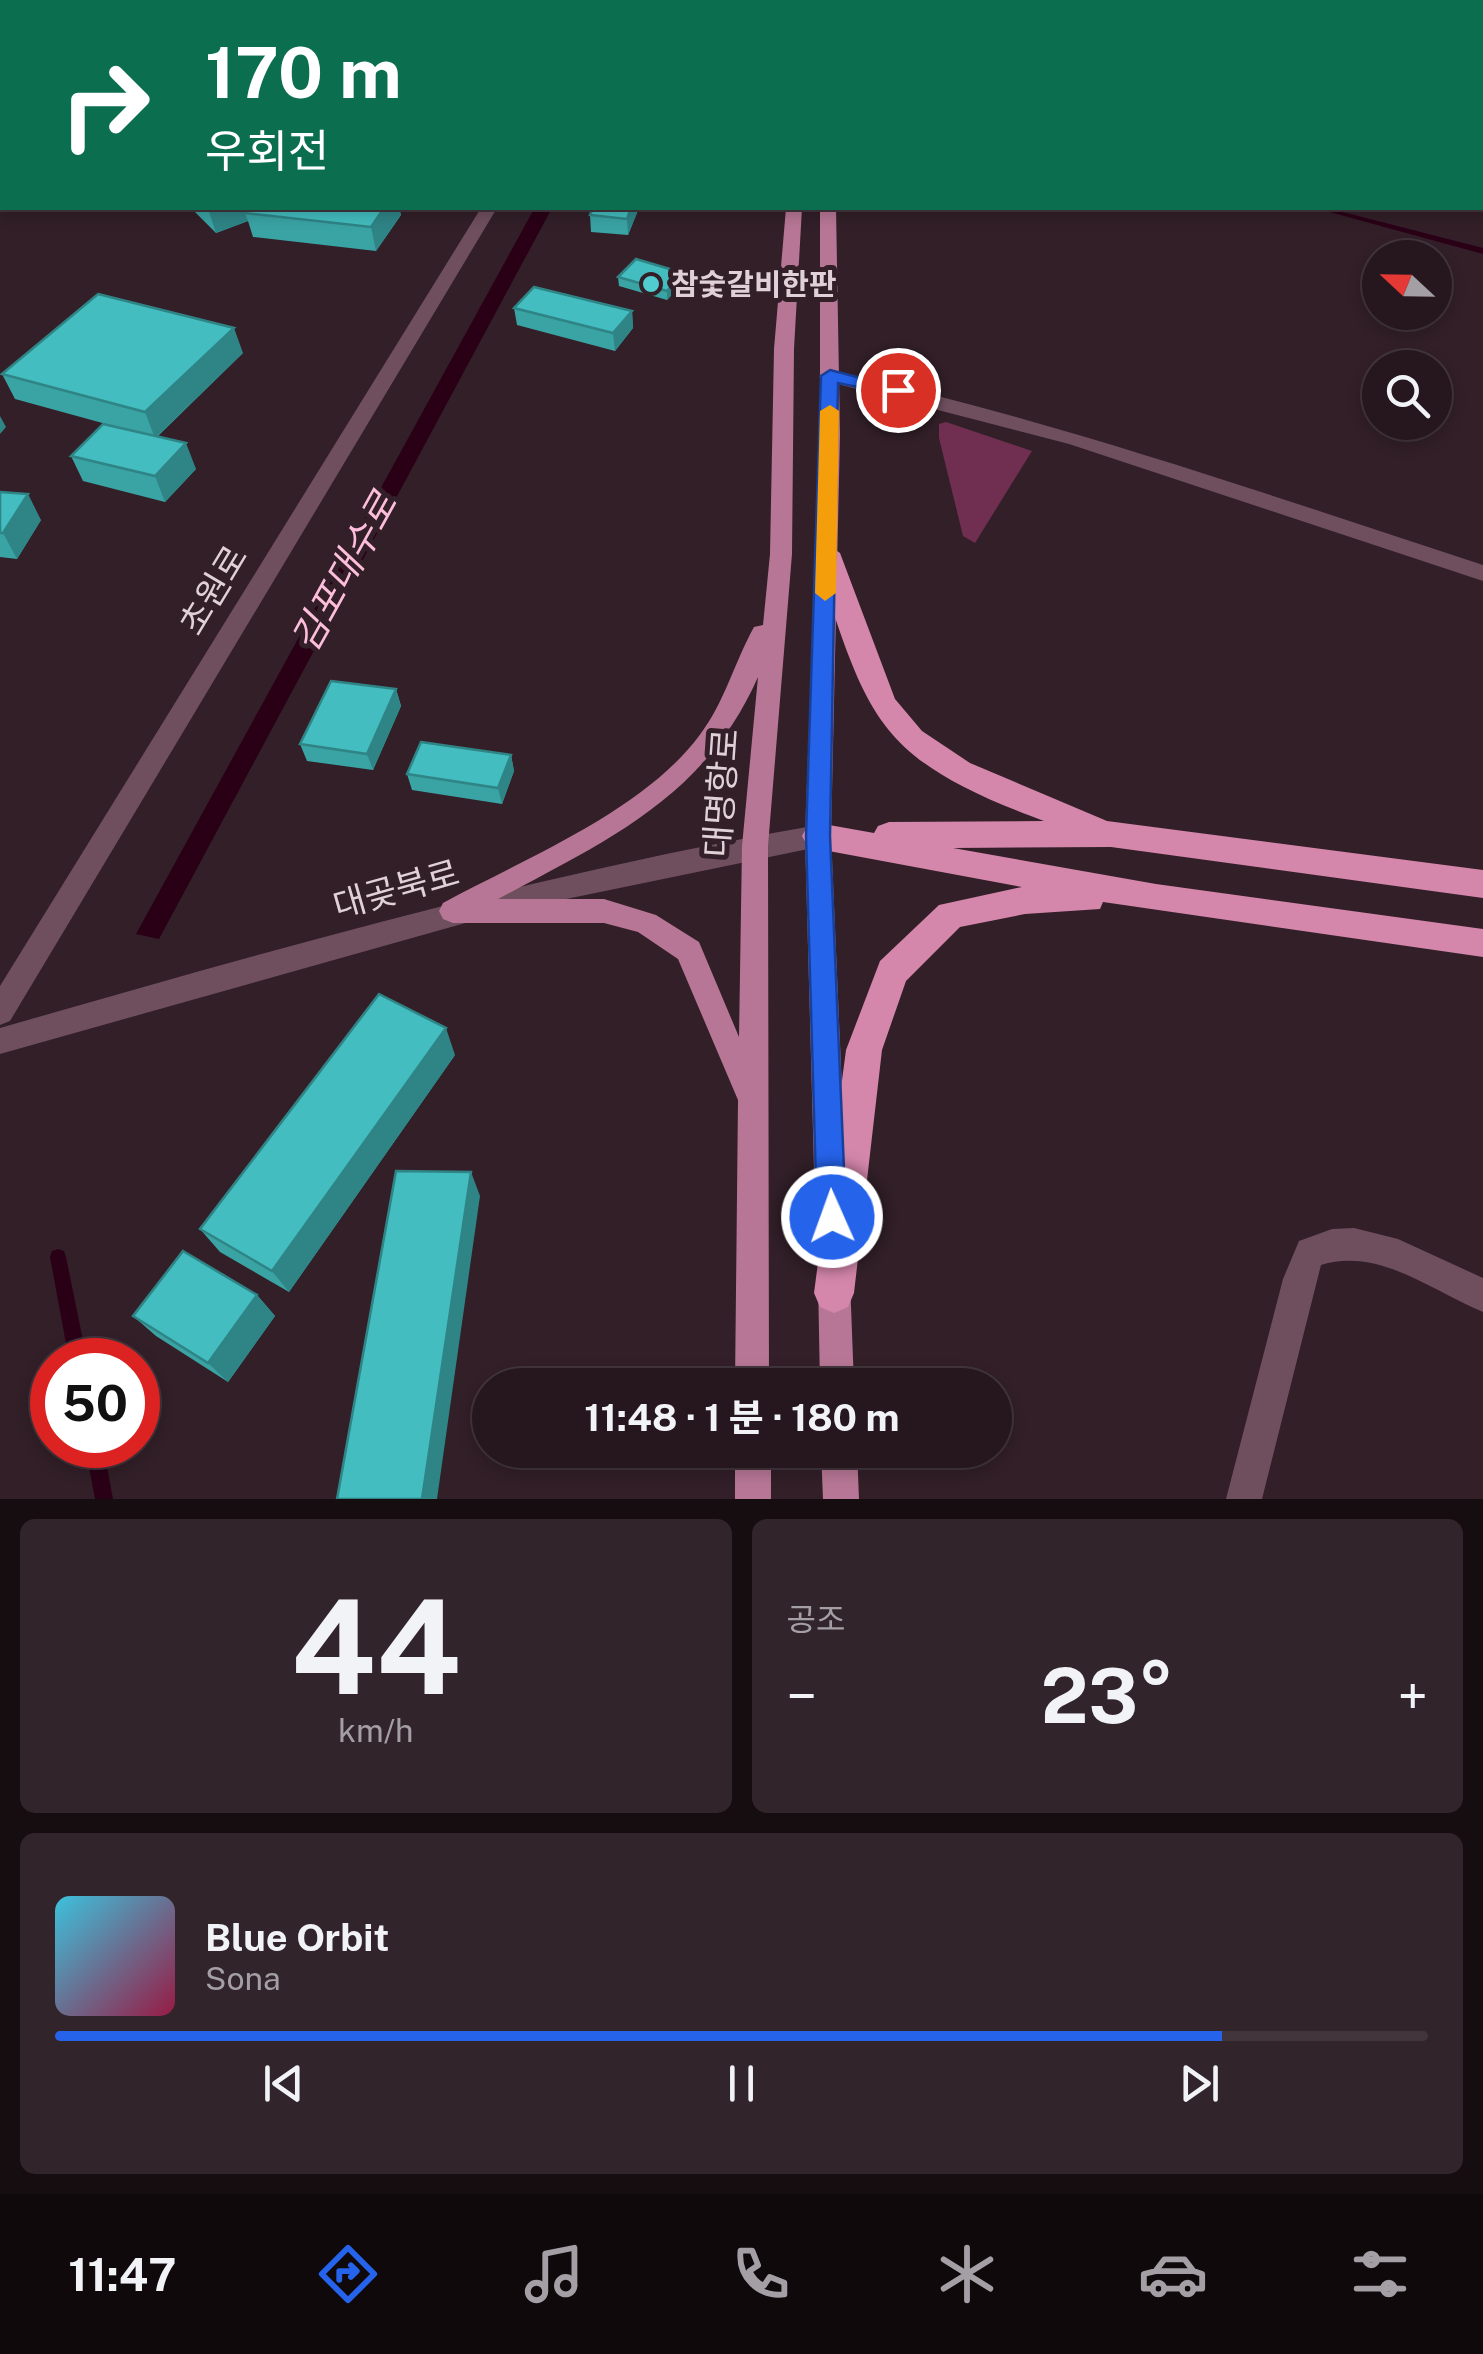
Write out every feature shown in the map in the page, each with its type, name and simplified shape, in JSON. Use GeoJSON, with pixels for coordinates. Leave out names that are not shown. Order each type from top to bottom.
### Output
{"type":"FeatureCollection","features":[{"type":"Feature","properties":{"kind":"highway"},"geometry":{"type":"LineString","coordinates":[[826,553],[890,716],[930,754],[1111,834]]}},
{"type":"Feature","properties":{"kind":"highway"},"geometry":{"type":"LineString","coordinates":[[818,836],[1111,834],[1483,884]]}},
{"type":"Feature","properties":{"kind":"highway"},"geometry":{"type":"LineString","coordinates":[[818,836],[1156,898],[1483,943]]}},
{"type":"Feature","properties":{"kind":"highway"},"geometry":{"type":"LineString","coordinates":[[834,1293],[864,1050],[892,972],[951,915],[1024,900],[1156,898]]}},
{"type":"Feature","properties":{"kind":"main road","name":"대명항로"},"geometry":{"type":"LineString","coordinates":[[752,1368],[755,846],[781,554],[784,349],[794,210]]}},
{"type":"Feature","properties":{"kind":"main road"},"geometry":{"type":"LineString","coordinates":[[828,210],[830,376],[818,836],[836,1368]]}},
{"type":"Feature","properties":{"kind":"main road"},"geometry":{"type":"LineString","coordinates":[[454,911],[578,840],[686,769],[755,664],[781,554]]}},
{"type":"Feature","properties":{"kind":"main road"},"geometry":{"type":"LineString","coordinates":[[454,911],[604,910],[646,923],[688,952],[752,1102]]}},
{"type":"Feature","properties":{"kind":"main road"},"geometry":{"type":"LineString","coordinates":[[752,1468],[753,1499]]}},
{"type":"Feature","properties":{"kind":"main road"},"geometry":{"type":"LineString","coordinates":[[839,1468],[840,1499]]}},
{"type":"Feature","properties":{"kind":"street","name":"초원로"},"geometry":{"type":"LineString","coordinates":[[0,1012],[488,210]]}},
{"type":"Feature","properties":{"kind":"street"},"geometry":{"type":"LineString","coordinates":[[830,376],[898,390],[1146,464],[1483,574]]}},
{"type":"Feature","properties":{"kind":"street","name":"대곶북로"},"geometry":{"type":"LineString","coordinates":[[0,1041],[454,911],[654,863],[818,836]]}},
{"type":"Feature","properties":{"kind":"street"},"geometry":{"type":"LineString","coordinates":[[1245,1498],[1310,1252],[1334,1242],[1365,1243],[1483,1296]]}},
{"type":"Feature","properties":{"kind":"shaded area"},"geometry":{"type":"Polygon","coordinates":[[[946,422],[1032,451],[975,543],[963,536],[939,438],[939,424],[946,422]]]}},
{"type":"Feature","properties":{"kind":"water"},"geometry":{"type":"Polygon","coordinates":[[[533,210],[551,210],[159,939],[136,934],[533,210]]]}},
{"type":"Feature","properties":{"kind":"building"},"geometry":{"type":"Polygon","coordinates":[[[248,210],[383,210],[371,227],[245,213],[248,210]]]}},
{"type":"Feature","properties":{"kind":"building"},"geometry":{"type":"Polygon","coordinates":[[[592,210],[630,210],[627,219],[590,215],[592,210]]]}},
{"type":"Feature","properties":{"kind":"building"},"geometry":{"type":"Polygon","coordinates":[[[636,259],[683,273],[667,291],[618,277],[636,259]]]}},
{"type":"Feature","properties":{"kind":"building"},"geometry":{"type":"Polygon","coordinates":[[[534,287],[632,311],[613,333],[514,308],[534,287]]]}},
{"type":"Feature","properties":{"kind":"building"},"geometry":{"type":"Polygon","coordinates":[[[98,294],[234,328],[145,412],[2,374],[98,294]]]}},
{"type":"Feature","properties":{"kind":"building"},"geometry":{"type":"Polygon","coordinates":[[[103,424],[186,443],[155,476],[71,456],[103,424]]]}},
{"type":"Feature","properties":{"kind":"building"},"geometry":{"type":"Polygon","coordinates":[[[0,492],[28,494],[3,533],[0,533],[0,492]]]}},
{"type":"Feature","properties":{"kind":"building"},"geometry":{"type":"Polygon","coordinates":[[[331,681],[396,689],[367,754],[300,744],[331,681]]]}},
{"type":"Feature","properties":{"kind":"building"},"geometry":{"type":"Polygon","coordinates":[[[421,742],[511,755],[498,788],[407,774],[421,742]]]}},
{"type":"Feature","properties":{"kind":"building"},"geometry":{"type":"Polygon","coordinates":[[[379,994],[446,1028],[272,1271],[200,1229],[379,994]]]}},
{"type":"Feature","properties":{"kind":"building"},"geometry":{"type":"Polygon","coordinates":[[[396,1171],[471,1172],[422,1499],[337,1499],[396,1171]]]}},
{"type":"Feature","properties":{"kind":"building"},"geometry":{"type":"Polygon","coordinates":[[[183,1251],[257,1295],[208,1363],[133,1316],[183,1251]]]}},
{"type":"Feature","properties":{"kind":"waterway"},"geometry":{"type":"LineString","coordinates":[[1327,210],[1483,251]]}},
{"type":"Feature","properties":{"kind":"waterway","name":"김포대수로"},"geometry":{"type":"LineString","coordinates":[[58,1257],[74,1338]]}},
{"type":"Feature","properties":{"kind":"waterway","name":"김포대수로"},"geometry":{"type":"LineString","coordinates":[[98,1468],[104,1499]]}},
{"type":"Feature","properties":{"kind":"slow traffic"},"geometry":{"type":"LineString","coordinates":[[825,593],[830,411]]}},
{"type":"Feature","properties":{"kind":"place","name":"참숯갈비한판"},"geometry":{"type":"Point","coordinates":[651,284]}},
{"type":"Feature","properties":{"kind":"route"},"geometry":{"type":"LineString","coordinates":[[832,1217],[818,836],[830,376],[898,390]]}}]}
